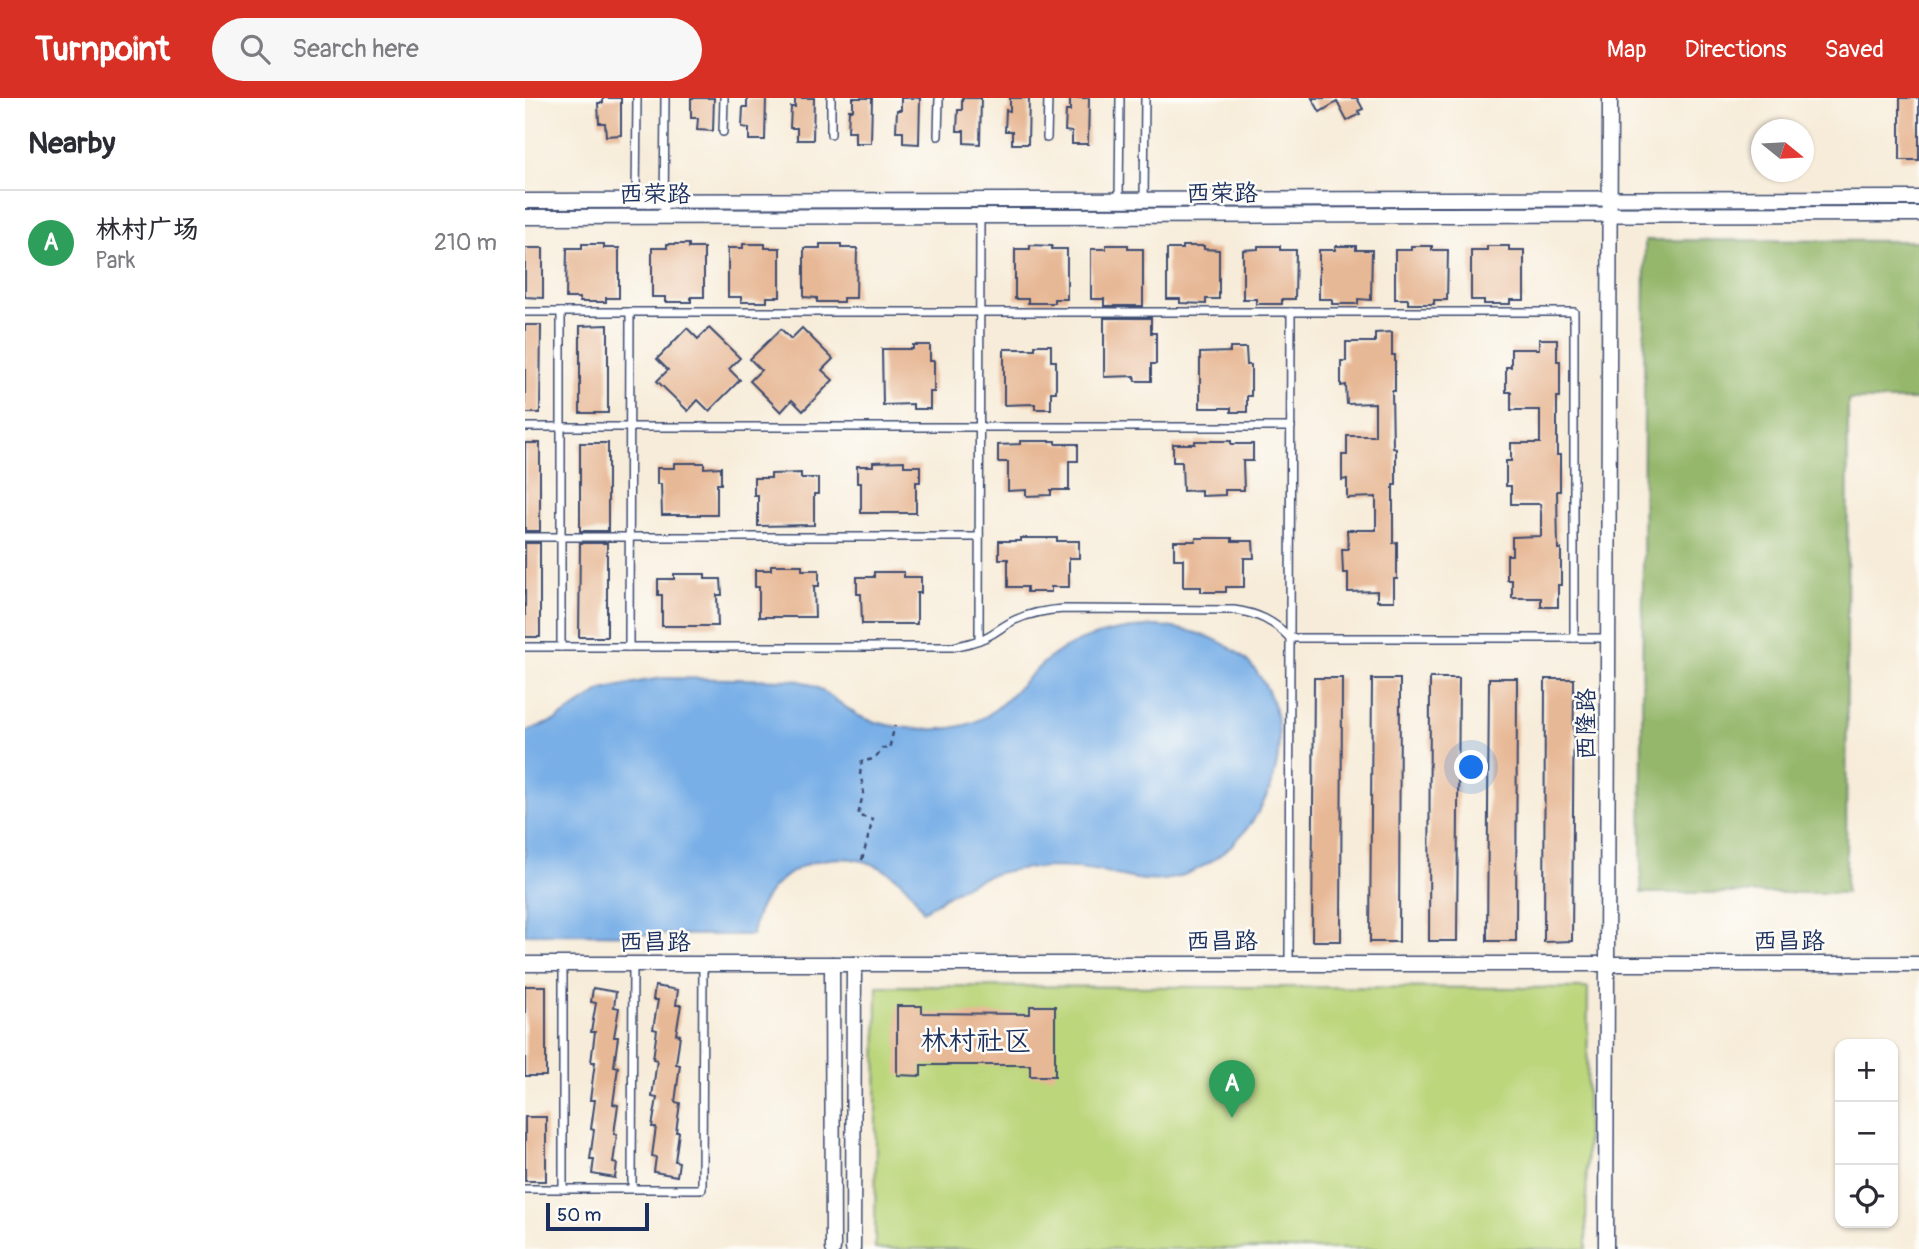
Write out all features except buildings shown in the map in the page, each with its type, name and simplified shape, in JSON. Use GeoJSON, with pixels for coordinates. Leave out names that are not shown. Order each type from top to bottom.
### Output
{"type":"FeatureCollection","features":[{"type":"Feature","properties":{"kind":"street","name":"西隆路"},"geometry":{"type":"LineString","coordinates":[[1606,1249],[1610,98]]}},
{"type":"Feature","properties":{"kind":"street","name":"西荣路"},"geometry":{"type":"LineString","coordinates":[[525,201],[1919,198]]}},
{"type":"Feature","properties":{"kind":"street","name":"西荣路"},"geometry":{"type":"LineString","coordinates":[[525,217],[1919,214]]}},
{"type":"Feature","properties":{"kind":"street","name":"西昌路"},"geometry":{"type":"LineString","coordinates":[[525,964],[1919,964]]}},
{"type":"Feature","properties":{"kind":"street"},"geometry":{"type":"LineString","coordinates":[[832,964],[833,1249]]}},
{"type":"Feature","properties":{"kind":"street"},"geometry":{"type":"LineString","coordinates":[[853,1249],[854,964]]}},
{"type":"Feature","properties":{"kind":"lane"},"geometry":{"type":"LineString","coordinates":[[636,216],[637,98]]}},
{"type":"Feature","properties":{"kind":"lane"},"geometry":{"type":"LineString","coordinates":[[664,216],[665,98]]}},
{"type":"Feature","properties":{"kind":"lane"},"geometry":{"type":"LineString","coordinates":[[723,132],[724,98]]}},
{"type":"Feature","properties":{"kind":"lane"},"geometry":{"type":"LineString","coordinates":[[831,98],[831,134]]}},
{"type":"Feature","properties":{"kind":"lane"},"geometry":{"type":"LineString","coordinates":[[938,136],[939,98]]}},
{"type":"Feature","properties":{"kind":"lane"},"geometry":{"type":"LineString","coordinates":[[1047,138],[1048,98]]}},
{"type":"Feature","properties":{"kind":"lane"},"geometry":{"type":"LineString","coordinates":[[1119,216],[1120,98]]}},
{"type":"Feature","properties":{"kind":"lane"},"geometry":{"type":"LineString","coordinates":[[1144,216],[1145,98]]}},
{"type":"Feature","properties":{"kind":"lane"},"geometry":{"type":"LineString","coordinates":[[979,640],[980,200]]}},
{"type":"Feature","properties":{"kind":"lane"},"geometry":{"type":"LineString","coordinates":[[525,312],[1574,312],[1574,638]]}},
{"type":"Feature","properties":{"kind":"lane"},"geometry":{"type":"LineString","coordinates":[[561,312],[561,647]]}},
{"type":"Feature","properties":{"kind":"lane"},"geometry":{"type":"LineString","coordinates":[[629,647],[630,312]]}},
{"type":"Feature","properties":{"kind":"lane"},"geometry":{"type":"LineString","coordinates":[[1289,964],[1291,312]]}},
{"type":"Feature","properties":{"kind":"lane"},"geometry":{"type":"LineString","coordinates":[[525,427],[1291,427]]}},
{"type":"Feature","properties":{"kind":"lane"},"geometry":{"type":"LineString","coordinates":[[525,537],[979,537]]}},
{"type":"Feature","properties":{"kind":"lane"},"geometry":{"type":"LineString","coordinates":[[525,647],[953,646],[971,644],[1027,615],[1064,609],[1234,610],[1265,618],[1290,638],[1609,638]]}},
{"type":"Feature","properties":{"kind":"lane"},"geometry":{"type":"LineString","coordinates":[[563,964],[563,1189]]}},
{"type":"Feature","properties":{"kind":"lane"},"geometry":{"type":"LineString","coordinates":[[632,1188],[633,964]]}},
{"type":"Feature","properties":{"kind":"lane"},"geometry":{"type":"LineString","coordinates":[[525,1189],[702,1189],[703,964]]}},
{"type":"Feature","properties":{"kind":"path"},"geometry":{"type":"LineString","coordinates":[[862,860],[873,819],[858,816],[864,789],[860,775],[862,760],[876,758],[882,748],[890,749],[895,725]]}},
{"type":"Feature","properties":{"kind":"green space"},"geometry":{"type":"Polygon","coordinates":[[[1645,240],[1919,241],[1919,400],[1848,400],[1846,893],[1641,893],[1645,240]]]}},
{"type":"Feature","properties":{"kind":"green space"},"geometry":{"type":"Polygon","coordinates":[[[877,986],[1588,988],[1586,1249],[875,1249],[877,986]]]}},
{"type":"Feature","properties":{"kind":"water"},"geometry":{"type":"Polygon","coordinates":[[[1157,626],[1198,633],[1236,651],[1256,671],[1272,700],[1279,731],[1277,762],[1268,792],[1253,820],[1233,844],[1207,864],[1178,877],[1156,880],[1072,868],[1008,871],[968,884],[923,911],[905,885],[881,868],[855,860],[827,859],[801,867],[779,882],[761,905],[752,935],[525,934],[525,732],[556,720],[602,690],[664,678],[794,680],[812,685],[859,716],[877,722],[919,729],[959,727],[990,714],[1036,669],[1063,649],[1088,638],[1115,631],[1157,626]]]}},
{"type":"Feature","properties":{"kind":"place","name":"林村广场"},"geometry":{"type":"Point","coordinates":[1232,1118]}},
{"type":"Feature","properties":{"kind":"district","name":"林村社区"},"geometry":{"type":"Point","coordinates":[976,1041]}}]}
